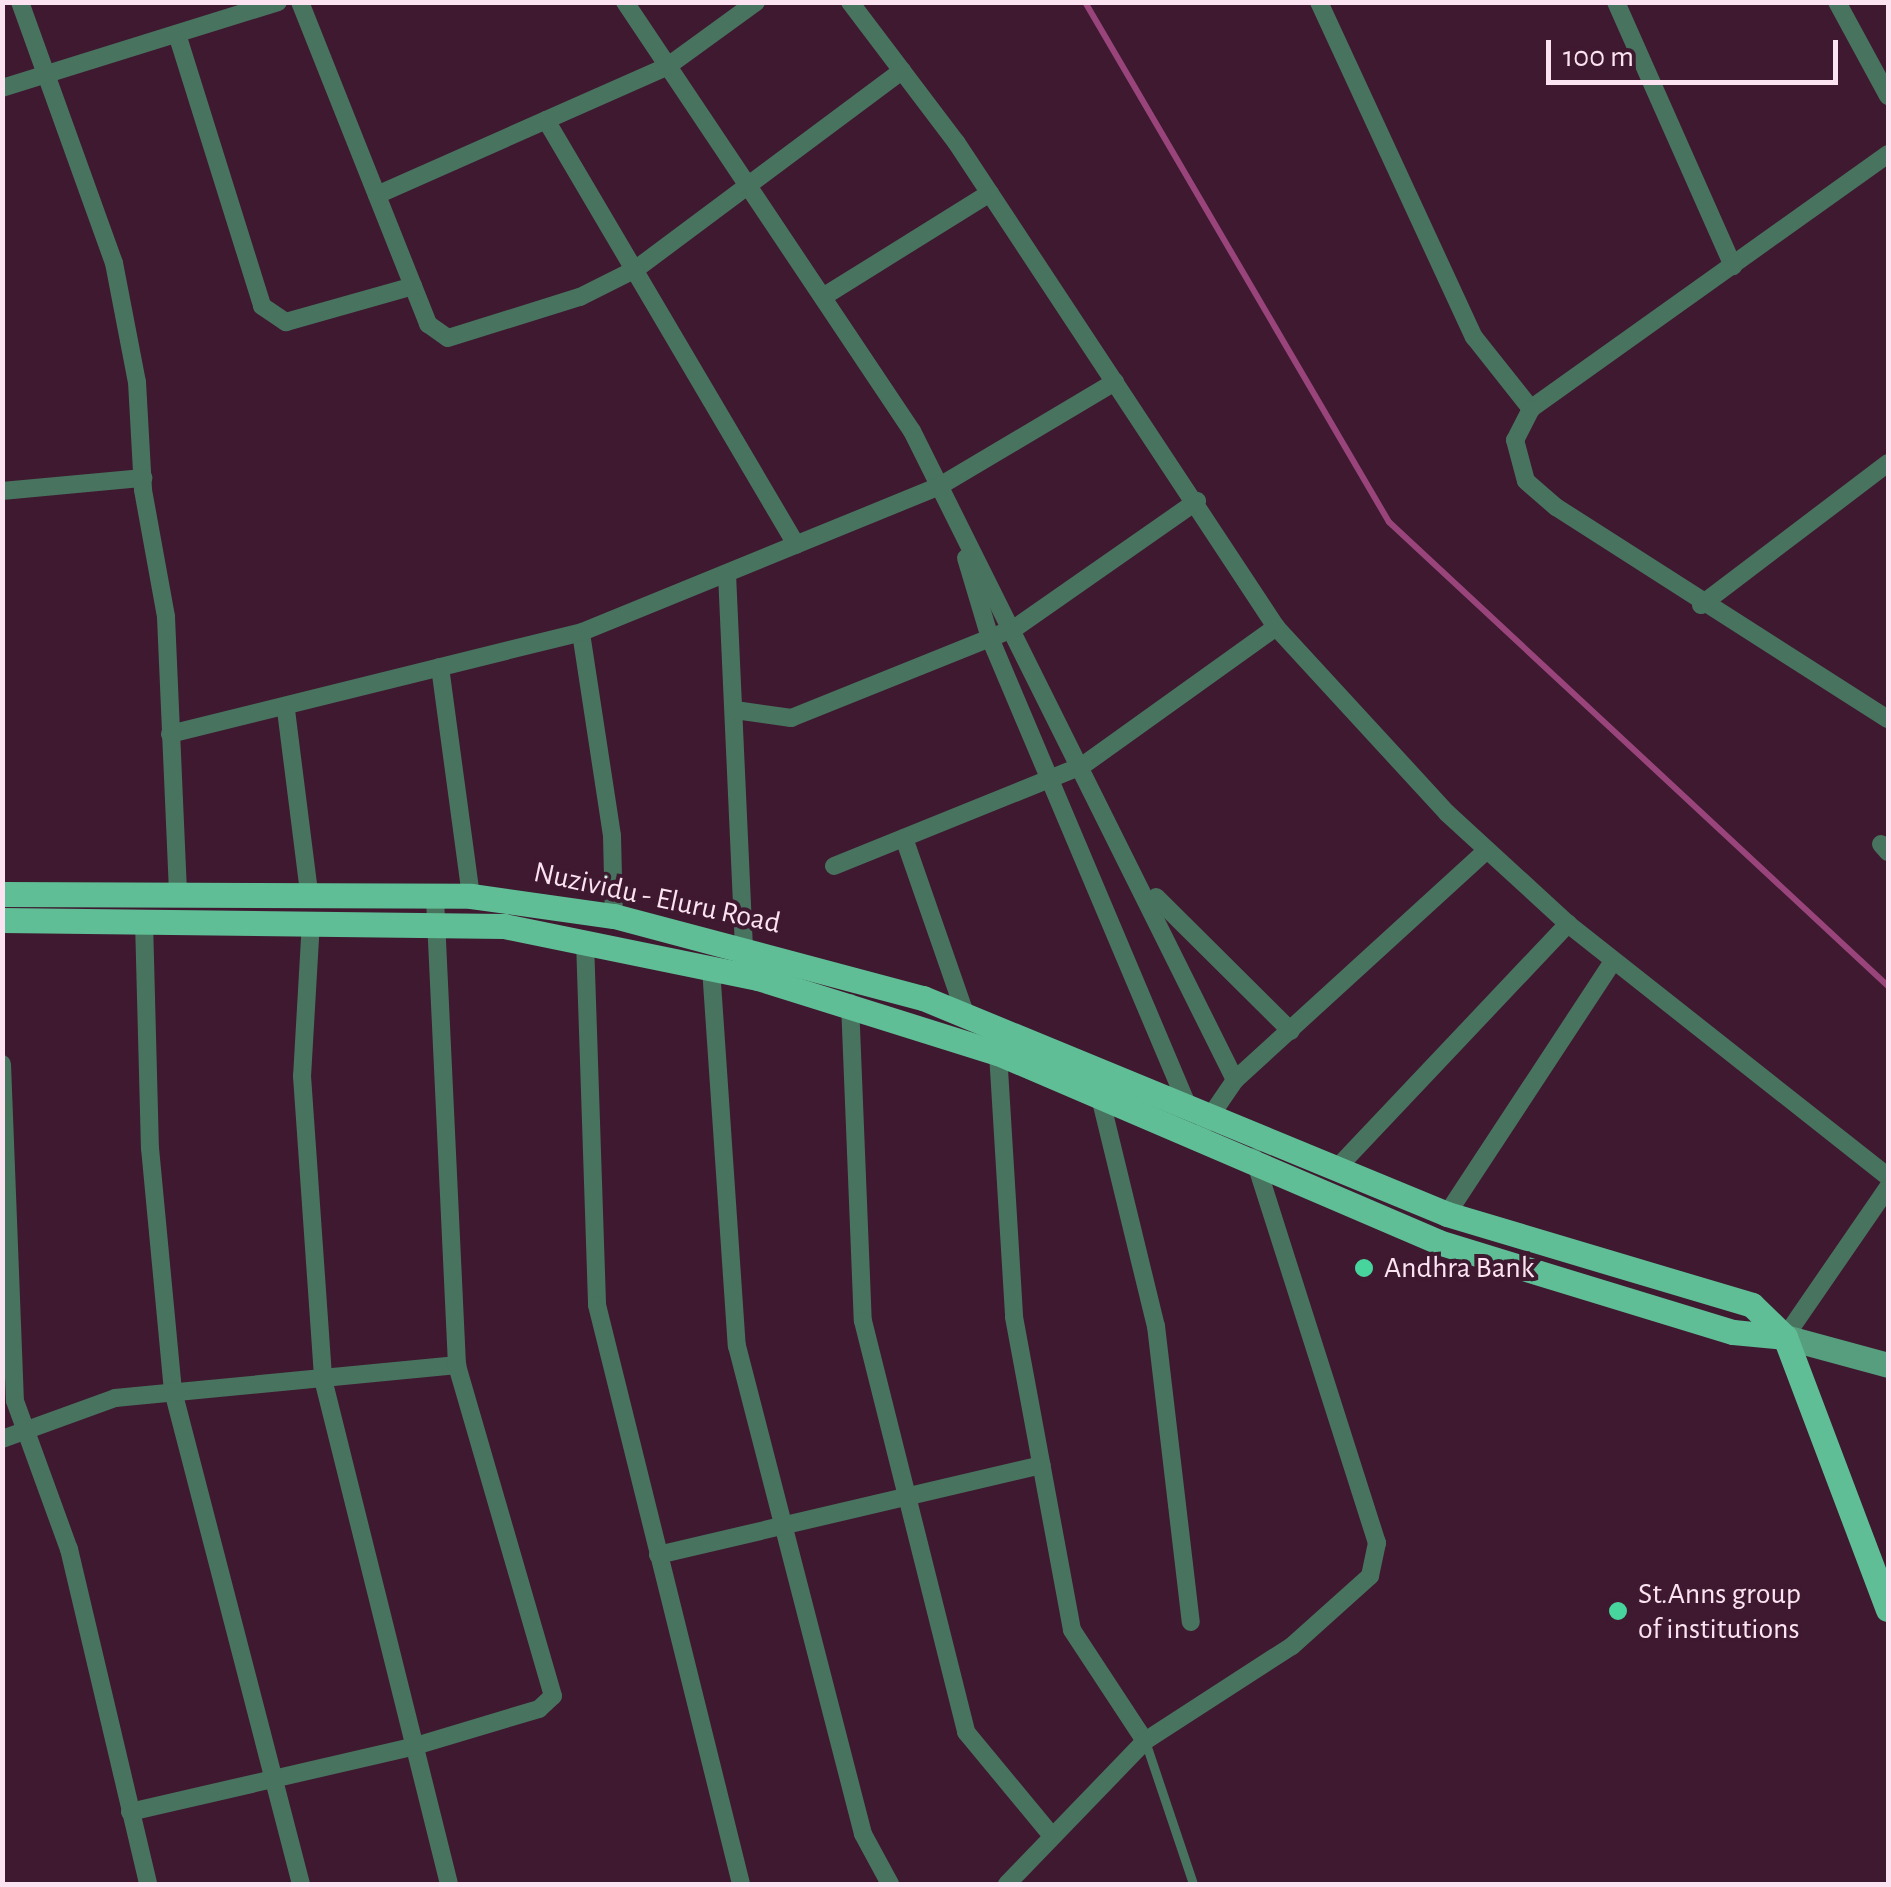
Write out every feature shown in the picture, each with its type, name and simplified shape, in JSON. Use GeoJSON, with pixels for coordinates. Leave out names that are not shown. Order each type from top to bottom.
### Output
{"type":"FeatureCollection","features":[{"type":"Feature","properties":{"kind":"main road","name":"Nuzividu - Eluru Road"},"geometry":{"type":"LineString","coordinates":[[2,894],[309,893],[436,908],[711,968],[850,1003],[998,1053],[1199,1144],[1252,1162]]}},
{"type":"Feature","properties":{"kind":"main road","name":"Nuzividu - Eluru Road"},"geometry":{"type":"LineString","coordinates":[[2,920],[311,922],[436,908],[471,896],[614,916],[744,948],[965,1013],[1447,1214],[1752,1306],[1784,1337]]}},
{"type":"Feature","properties":{"kind":"main road"},"geometry":{"type":"LineString","coordinates":[[1252,1162],[1438,1242],[1733,1332],[1784,1337],[1888,1365]]}},
{"type":"Feature","properties":{"kind":"main road"},"geometry":{"type":"LineString","coordinates":[[1784,1337],[1888,1609]]}},
{"type":"Feature","properties":{"kind":"street"},"geometry":{"type":"LineString","coordinates":[[20,2],[51,72],[114,263],[137,382],[143,478],[166,617],[178,894]]}},
{"type":"Feature","properties":{"kind":"street"},"geometry":{"type":"LineString","coordinates":[[2,88],[278,2]]}},
{"type":"Feature","properties":{"kind":"street"},"geometry":{"type":"LineString","coordinates":[[300,2],[428,324],[448,338],[580,298],[636,268],[902,71]]}},
{"type":"Feature","properties":{"kind":"street"},"geometry":{"type":"LineString","coordinates":[[625,2],[826,295],[938,487],[957,529],[1015,628],[1146,887],[1235,1080]]}},
{"type":"Feature","properties":{"kind":"street"},"geometry":{"type":"LineString","coordinates":[[376,195],[668,66],[756,2]]}},
{"type":"Feature","properties":{"kind":"street"},"geometry":{"type":"LineString","coordinates":[[850,2],[990,192],[1197,501],[1276,627],[1487,850],[1568,924],[1888,1177]]}},
{"type":"Feature","properties":{"kind":"street"},"geometry":{"type":"LineString","coordinates":[[1319,2],[1474,337],[1530,409]]}},
{"type":"Feature","properties":{"kind":"street"},"geometry":{"type":"LineString","coordinates":[[1616,2],[1733,266]]}},
{"type":"Feature","properties":{"kind":"street"},"geometry":{"type":"LineString","coordinates":[[1837,2],[1888,96]]}},
{"type":"Feature","properties":{"kind":"street"},"geometry":{"type":"LineString","coordinates":[[177,34],[262,306],[286,322],[413,286]]}},
{"type":"Feature","properties":{"kind":"street"},"geometry":{"type":"LineString","coordinates":[[546,120],[796,545]]}},
{"type":"Feature","properties":{"kind":"street"},"geometry":{"type":"LineString","coordinates":[[1888,154],[1530,409],[1516,440],[1526,482],[1701,605],[1888,719]]}},
{"type":"Feature","properties":{"kind":"street"},"geometry":{"type":"LineString","coordinates":[[826,295],[990,192]]}},
{"type":"Feature","properties":{"kind":"street"},"geometry":{"type":"LineString","coordinates":[[170,734],[286,710],[440,666],[581,632],[938,487],[1115,382]]}},
{"type":"Feature","properties":{"kind":"street"},"geometry":{"type":"LineString","coordinates":[[1701,605],[1888,463]]}},
{"type":"Feature","properties":{"kind":"street"},"geometry":{"type":"LineString","coordinates":[[2,491],[143,478]]}},
{"type":"Feature","properties":{"kind":"street"},"geometry":{"type":"LineString","coordinates":[[735,710],[791,718],[1015,628],[1197,501]]}},
{"type":"Feature","properties":{"kind":"street"},"geometry":{"type":"LineString","coordinates":[[957,529],[990,638],[1198,1113],[1199,1144]]}},
{"type":"Feature","properties":{"kind":"street"},"geometry":{"type":"LineString","coordinates":[[727,574],[744,948]]}},
{"type":"Feature","properties":{"kind":"street"},"geometry":{"type":"LineString","coordinates":[[834,866],[1082,766],[1276,627]]}},
{"type":"Feature","properties":{"kind":"street"},"geometry":{"type":"LineString","coordinates":[[581,632],[612,836],[614,916]]}},
{"type":"Feature","properties":{"kind":"street"},"geometry":{"type":"LineString","coordinates":[[440,666],[471,896]]}},
{"type":"Feature","properties":{"kind":"street"},"geometry":{"type":"LineString","coordinates":[[286,710],[309,893]]}},
{"type":"Feature","properties":{"kind":"street"},"geometry":{"type":"LineString","coordinates":[[904,838],[965,1013]]}},
{"type":"Feature","properties":{"kind":"street"},"geometry":{"type":"LineString","coordinates":[[1198,1113],[1487,850]]}},
{"type":"Feature","properties":{"kind":"street"},"geometry":{"type":"LineString","coordinates":[[1146,887],[1291,1030]]}},
{"type":"Feature","properties":{"kind":"street"},"geometry":{"type":"LineString","coordinates":[[130,1812],[276,1784],[412,1747],[539,1709],[553,1696],[457,1365],[436,908]]}},
{"type":"Feature","properties":{"kind":"street"},"geometry":{"type":"LineString","coordinates":[[144,921],[172,1392],[301,1884]]}},
{"type":"Feature","properties":{"kind":"street"},"geometry":{"type":"LineString","coordinates":[[311,922],[302,1076],[323,1379],[449,1884]]}},
{"type":"Feature","properties":{"kind":"street"},"geometry":{"type":"LineString","coordinates":[[1338,1168],[1568,924]]}},
{"type":"Feature","properties":{"kind":"street"},"geometry":{"type":"LineString","coordinates":[[585,942],[598,1305],[741,1884]]}},
{"type":"Feature","properties":{"kind":"street"},"geometry":{"type":"LineString","coordinates":[[1447,1214],[1613,962]]}},
{"type":"Feature","properties":{"kind":"street"},"geometry":{"type":"LineString","coordinates":[[711,968],[737,1346],[863,1834],[890,1884]]}},
{"type":"Feature","properties":{"kind":"street"},"geometry":{"type":"LineString","coordinates":[[850,1003],[863,1321],[966,1732],[1052,1836]]}},
{"type":"Feature","properties":{"kind":"street"},"geometry":{"type":"LineString","coordinates":[[998,1053],[1014,1317],[1072,1630],[1145,1741]]}},
{"type":"Feature","properties":{"kind":"street"},"geometry":{"type":"LineString","coordinates":[[2,1064],[10,1362],[69,1549],[148,1884]]}},
{"type":"Feature","properties":{"kind":"street"},"geometry":{"type":"LineString","coordinates":[[1101,1101],[1156,1326],[1191,1622]]}},
{"type":"Feature","properties":{"kind":"street"},"geometry":{"type":"LineString","coordinates":[[1007,1884],[1145,1741],[1325,1618],[1370,1576],[1377,1542],[1252,1162],[1262,1137]]}},
{"type":"Feature","properties":{"kind":"street"},"geometry":{"type":"LineString","coordinates":[[1784,1337],[1888,1187]]}},
{"type":"Feature","properties":{"kind":"street"},"geometry":{"type":"LineString","coordinates":[[2,1439],[115,1398],[457,1365]]}},
{"type":"Feature","properties":{"kind":"street"},"geometry":{"type":"LineString","coordinates":[[658,1554],[784,1521],[1042,1466]]}},
{"type":"Feature","properties":{"kind":"lane"},"geometry":{"type":"LineString","coordinates":[[1145,1741],[1193,1884]]}},
{"type":"Feature","properties":{"kind":"waterway"},"geometry":{"type":"LineString","coordinates":[[1085,2],[1389,522],[1888,986]]}},
{"type":"Feature","properties":{"kind":"place","name":"Andhra Bank"},"geometry":{"type":"Point","coordinates":[1364,1268]}},
{"type":"Feature","properties":{"kind":"place","name":"St.Anns group of institutions"},"geometry":{"type":"Point","coordinates":[1618,1611]}}]}
